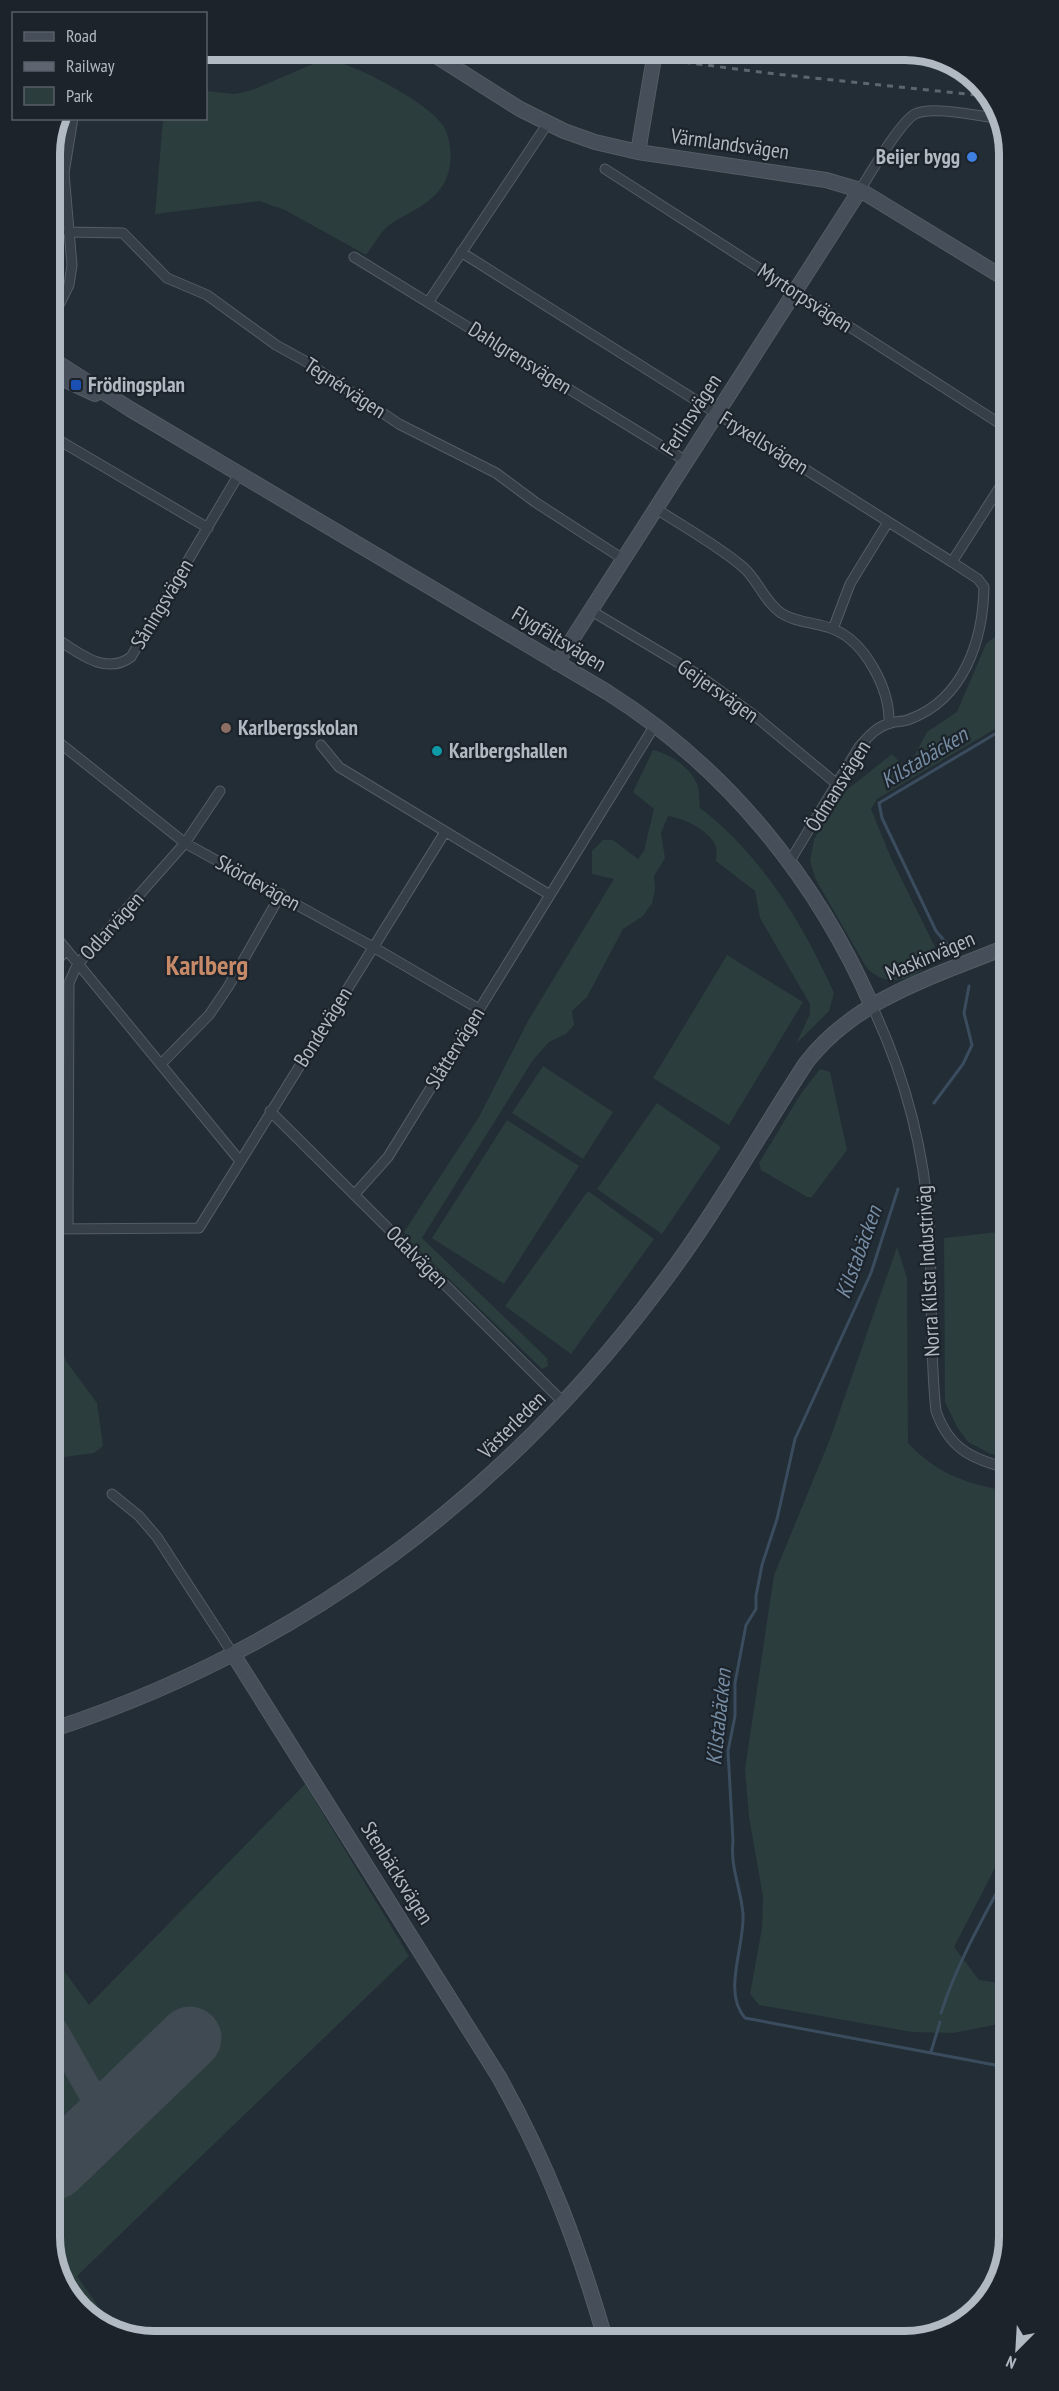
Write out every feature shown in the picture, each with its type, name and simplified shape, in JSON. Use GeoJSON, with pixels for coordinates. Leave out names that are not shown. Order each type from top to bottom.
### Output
{"type":"FeatureCollection","features":[{"type":"Feature","properties":{"kind":"street","name":"Värmlandsvägen"},"geometry":{"type":"LineString","coordinates":[[442,60],[503,99],[548,123],[595,142],[638,152],[826,180],[860,190],[999,275]]}},
{"type":"Feature","properties":{"kind":"street"},"geometry":{"type":"LineString","coordinates":[[638,152],[655,60]]}},
{"type":"Feature","properties":{"kind":"street"},"geometry":{"type":"LineString","coordinates":[[860,190],[903,124],[914,114],[942,112],[991,118]]}},
{"type":"Feature","properties":{"kind":"street"},"geometry":{"type":"LineString","coordinates":[[60,303],[69,285],[72,265],[64,173],[73,120]]}},
{"type":"Feature","properties":{"kind":"street"},"geometry":{"type":"LineString","coordinates":[[429,301],[548,123]]}},
{"type":"Feature","properties":{"kind":"street","name":"Myrtorpsvägen"},"geometry":{"type":"LineString","coordinates":[[605,169],[999,423]]}},
{"type":"Feature","properties":{"kind":"street","name":"Ferlinsvägen"},"geometry":{"type":"LineString","coordinates":[[557,663],[860,190]]}},
{"type":"Feature","properties":{"kind":"street","name":"Tegnérvägen"},"geometry":{"type":"LineString","coordinates":[[68,232],[123,233],[167,278],[207,295],[267,339],[305,361],[399,424],[496,473],[535,502],[623,559]]}},
{"type":"Feature","properties":{"kind":"street","name":"Fryxellsvägen"},"geometry":{"type":"LineString","coordinates":[[461,252],[952,562]]}},
{"type":"Feature","properties":{"kind":"street","name":"Dahlgrensvägen"},"geometry":{"type":"LineString","coordinates":[[354,257],[686,461]]}},
{"type":"Feature","properties":{"kind":"street","name":"Flygfältsvägen"},"geometry":{"type":"LineString","coordinates":[[60,364],[130,409],[622,701],[655,725],[742,804],[790,861],[831,920],[872,1006]]}},
{"type":"Feature","properties":{"kind":"street","name":"Flygfältsvägen"},"geometry":{"type":"LineString","coordinates":[[60,378],[130,409]]}},
{"type":"Feature","properties":{"kind":"street"},"geometry":{"type":"LineString","coordinates":[[60,441],[208,528]]}},
{"type":"Feature","properties":{"kind":"street","name":"Såningsvägen"},"geometry":{"type":"LineString","coordinates":[[60,640],[100,663],[111,666],[121,664],[132,655],[239,474]]}},
{"type":"Feature","properties":{"kind":"street"},"geometry":{"type":"LineString","coordinates":[[952,562],[999,488]]}},
{"type":"Feature","properties":{"kind":"street"},"geometry":{"type":"LineString","coordinates":[[655,508],[745,569],[768,601],[782,613],[800,621],[833,629],[847,636],[871,667],[889,706],[889,723]]}},
{"type":"Feature","properties":{"kind":"street"},"geometry":{"type":"LineString","coordinates":[[833,629],[850,584],[888,522]]}},
{"type":"Feature","properties":{"kind":"street","name":"Ödmansvägen"},"geometry":{"type":"LineString","coordinates":[[790,861],[859,747],[872,733],[889,723],[908,720],[941,699],[960,677],[974,650],[981,627],[984,587],[978,579],[952,562]]}},
{"type":"Feature","properties":{"kind":"street","name":"Geijersvägen"},"geometry":{"type":"LineString","coordinates":[[590,610],[697,674],[755,716],[837,784]]}},
{"type":"Feature","properties":{"kind":"street","name":"Slåttervägen"},"geometry":{"type":"LineString","coordinates":[[354,1195],[388,1157],[655,725]]}},
{"type":"Feature","properties":{"kind":"street","name":"Skördevägen"},"geometry":{"type":"LineString","coordinates":[[60,743],[185,843],[373,946],[479,1009]]}},
{"type":"Feature","properties":{"kind":"street"},"geometry":{"type":"LineString","coordinates":[[321,745],[339,767],[550,895]]}},
{"type":"Feature","properties":{"kind":"street","name":"Odlarvägen"},"geometry":{"type":"LineString","coordinates":[[68,1228],[69,983],[77,965],[185,843],[220,791]]}},
{"type":"Feature","properties":{"kind":"street","name":"Bondevägen"},"geometry":{"type":"LineString","coordinates":[[60,1228],[199,1228],[445,832]]}},
{"type":"Feature","properties":{"kind":"street"},"geometry":{"type":"LineString","coordinates":[[161,1064],[209,1015],[280,894]]}},
{"type":"Feature","properties":{"kind":"street"},"geometry":{"type":"LineString","coordinates":[[60,943],[240,1161]]}},
{"type":"Feature","properties":{"kind":"street","name":"Maskinvägen"},"geometry":{"type":"LineString","coordinates":[[872,1006],[897,992],[999,950]]}},
{"type":"Feature","properties":{"kind":"street"},"geometry":{"type":"LineString","coordinates":[[60,957],[66,951]]}},
{"type":"Feature","properties":{"kind":"street","name":"Västerleden"},"geometry":{"type":"LineString","coordinates":[[60,1727],[149,1693],[233,1654],[331,1598],[414,1539],[490,1476],[564,1403],[626,1331],[674,1267],[817,1049],[839,1028],[872,1006]]}},
{"type":"Feature","properties":{"kind":"street","name":"Norra Kilsta Industriväg"},"geometry":{"type":"LineString","coordinates":[[872,1006],[891,1051],[909,1106],[925,1191],[930,1237],[936,1411],[946,1434],[964,1452],[999,1466]]}},
{"type":"Feature","properties":{"kind":"street","name":"Odalvägen"},"geometry":{"type":"LineString","coordinates":[[270,1111],[564,1403]]}},
{"type":"Feature","properties":{"kind":"street"},"geometry":{"type":"LineString","coordinates":[[112,1494],[139,1516],[157,1537],[233,1654]]}},
{"type":"Feature","properties":{"kind":"street","name":"Stenbäcksvägen"},"geometry":{"type":"LineString","coordinates":[[233,1654],[487,2056],[522,2116],[556,2189],[603,2331]]}},
{"type":"Feature","properties":{"kind":"green space"},"geometry":{"type":"Polygon","coordinates":[[[331,60],[375,78],[410,97],[437,118],[447,134],[451,156],[446,179],[432,198],[388,226],[366,255],[285,210],[259,201],[155,214],[163,120],[207,120],[207,91],[235,94],[252,90],[320,61],[331,60]]]}},
{"type":"Feature","properties":{"kind":"green space"},"geometry":{"type":"Polygon","coordinates":[[[999,634],[999,718],[995,729],[877,799],[871,809],[891,858],[935,947],[925,967],[916,974],[894,980],[883,978],[873,974],[865,965],[816,880],[810,861],[814,839],[843,793],[892,754],[907,770],[927,732],[957,712],[986,644],[999,634]]]}},
{"type":"Feature","properties":{"kind":"green space"},"geometry":{"type":"Polygon","coordinates":[[[653,750],[672,758],[690,772],[698,787],[700,808],[742,847],[778,892],[809,941],[834,993],[829,1011],[796,1044],[810,1014],[810,1004],[760,918],[755,891],[716,861],[716,847],[708,835],[688,822],[668,816],[661,833],[665,858],[654,876],[655,890],[652,903],[643,916],[623,929],[587,997],[572,1011],[574,1025],[566,1034],[549,1042],[533,1060],[422,1238],[547,1358],[548,1366],[542,1369],[411,1242],[404,1232],[479,1117],[528,1021],[614,879],[592,874],[592,851],[603,840],[613,840],[638,859],[644,851],[654,809],[633,792],[653,750]]]}},
{"type":"Feature","properties":{"kind":"green space"},"geometry":{"type":"Polygon","coordinates":[[[727,955],[803,1002],[729,1125],[653,1078],[727,955]]]}},
{"type":"Feature","properties":{"kind":"green space"},"geometry":{"type":"Polygon","coordinates":[[[543,1066],[613,1112],[583,1159],[512,1113],[543,1066]]]}},
{"type":"Feature","properties":{"kind":"green space"},"geometry":{"type":"Polygon","coordinates":[[[820,1069],[830,1072],[847,1150],[812,1197],[807,1197],[761,1170],[759,1163],[800,1095],[820,1069]]]}},
{"type":"Feature","properties":{"kind":"green space"},"geometry":{"type":"Polygon","coordinates":[[[657,1103],[721,1147],[662,1234],[597,1189],[657,1103]]]}},
{"type":"Feature","properties":{"kind":"green space"},"geometry":{"type":"Polygon","coordinates":[[[507,1120],[579,1166],[504,1284],[432,1238],[507,1120]]]}},
{"type":"Feature","properties":{"kind":"green space"},"geometry":{"type":"Polygon","coordinates":[[[588,1191],[654,1239],[571,1354],[505,1306],[588,1191]]]}},
{"type":"Feature","properties":{"kind":"green space"},"geometry":{"type":"Polygon","coordinates":[[[999,1232],[999,1456],[991,1454],[968,1442],[957,1427],[945,1402],[944,1238],[999,1232]]]}},
{"type":"Feature","properties":{"kind":"green space"},"geometry":{"type":"Polygon","coordinates":[[[897,1247],[907,1278],[908,1443],[930,1463],[942,1470],[966,1481],[999,1489],[999,1860],[954,1947],[979,1980],[999,1983],[999,2024],[953,2033],[912,2032],[759,2005],[750,1994],[762,1928],[763,1897],[749,1817],[745,1769],[774,1575],[830,1439],[897,1247]]]}},
{"type":"Feature","properties":{"kind":"green space"},"geometry":{"type":"Polygon","coordinates":[[[60,1343],[66,1361],[97,1403],[103,1446],[94,1453],[64,1457],[60,1453],[60,1343]]]}},
{"type":"Feature","properties":{"kind":"green space"},"geometry":{"type":"Polygon","coordinates":[[[305,1784],[409,1956],[77,2276],[100,2309],[97,2312],[83,2299],[65,2267],[60,2237],[60,2194],[205,2053],[175,2022],[111,2081],[105,2084],[97,2081],[60,2022],[60,1965],[89,2005],[305,1784]]]}},
{"type":"Feature","properties":{"kind":"green space"},"geometry":{"type":"Polygon","coordinates":[[[60,2056],[85,2100],[85,2108],[60,2133],[60,2056]]]}},
{"type":"Feature","properties":{"kind":"waterway","name":"Kilstabäcken"},"geometry":{"type":"LineString","coordinates":[[953,951],[936,931],[882,818],[879,803],[999,732]]}},
{"type":"Feature","properties":{"kind":"waterway","name":"Kilstabäcken"},"geometry":{"type":"LineString","coordinates":[[934,1103],[963,1064],[972,1045],[964,1013],[969,986]]}},
{"type":"Feature","properties":{"kind":"waterway","name":"Kilstabäcken"},"geometry":{"type":"LineString","coordinates":[[898,1189],[871,1273],[795,1439],[777,1519],[762,1565],[756,1609],[746,1625],[735,1683],[735,1716],[728,1751],[732,1851],[743,1914],[735,1995],[738,2007],[745,2018],[995,2065]]}},
{"type":"Feature","properties":{"kind":"waterway"},"geometry":{"type":"LineString","coordinates":[[941,2013],[963,1958],[999,1889]]}},
{"type":"Feature","properties":{"kind":"waterway"},"geometry":{"type":"LineString","coordinates":[[931,2052],[940,2022]]}},
{"type":"Feature","properties":{"kind":"taxiway"},"geometry":{"type":"LineString","coordinates":[[60,2039],[96,2102],[97,2116],[90,2134]]}},
{"type":"Feature","properties":{"kind":"runway"},"geometry":{"type":"LineString","coordinates":[[60,2163],[190,2038]]}},
{"type":"Feature","properties":{"kind":"railway"},"geometry":{"type":"LineString","coordinates":[[667,60],[978,95]]}},
{"type":"Feature","properties":{"kind":"place","name":"Beijer bygg"},"geometry":{"type":"Point","coordinates":[972,157]}},
{"type":"Feature","properties":{"kind":"place","name":"Frödingsplan"},"geometry":{"type":"Point","coordinates":[76,385]}},
{"type":"Feature","properties":{"kind":"place","name":"Karlbergsskolan"},"geometry":{"type":"Point","coordinates":[226,728]}},
{"type":"Feature","properties":{"kind":"place","name":"Karlbergshallen"},"geometry":{"type":"Point","coordinates":[437,751]}},
{"type":"Feature","properties":{"kind":"district","name":"Karlberg"},"geometry":{"type":"Point","coordinates":[207,966]}}]}
